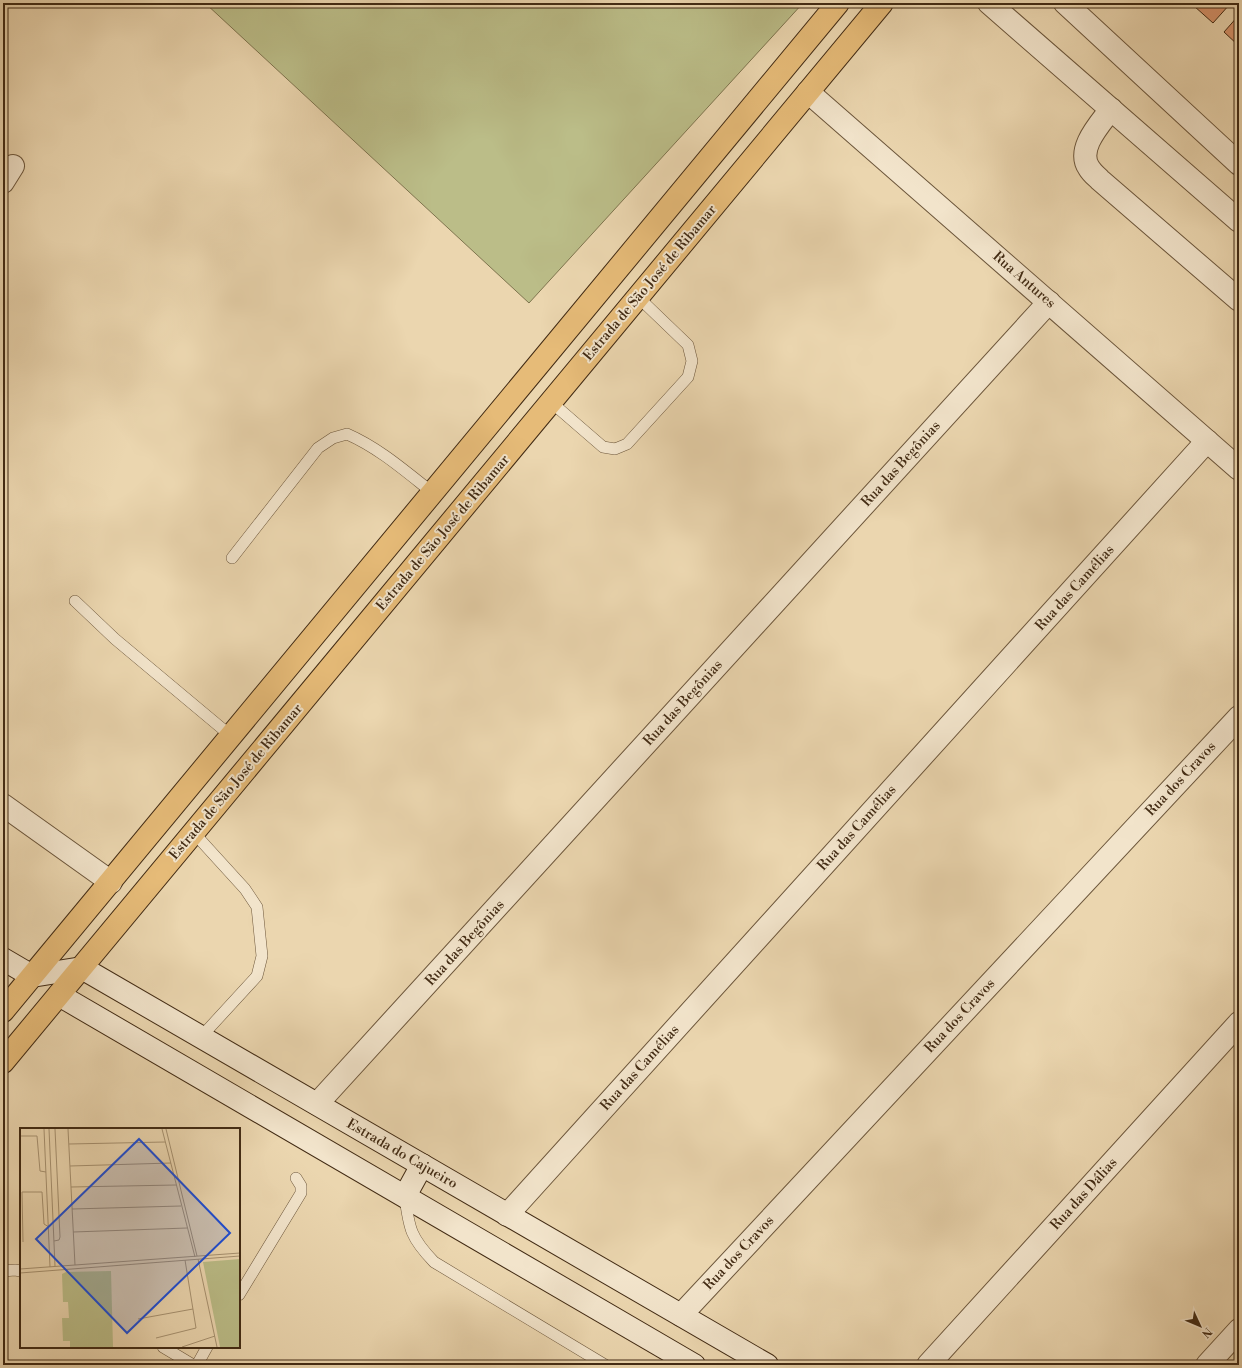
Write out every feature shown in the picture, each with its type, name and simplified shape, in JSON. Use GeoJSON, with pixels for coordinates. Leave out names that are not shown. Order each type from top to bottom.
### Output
{"type":"FeatureCollection","features":[{"type":"Feature","properties":{"kind":"main road"},"geometry":{"type":"LineString","coordinates":[[4,1009],[838,3]]}},
{"type":"Feature","properties":{"kind":"main road","name":"Estrada de São José de Ribamar"},"geometry":{"type":"LineString","coordinates":[[3,1062],[882,3]]}},
{"type":"Feature","properties":{"kind":"street"},"geometry":{"type":"LineString","coordinates":[[989,3],[1239,221]]}},
{"type":"Feature","properties":{"kind":"street"},"geometry":{"type":"LineString","coordinates":[[1065,3],[1239,164]]}},
{"type":"Feature","properties":{"kind":"street","name":"Rua Antures"},"geometry":{"type":"LineString","coordinates":[[808,92],[1239,469]]}},
{"type":"Feature","properties":{"kind":"street"},"geometry":{"type":"LineString","coordinates":[[1111,109],[1087,144],[1084,155],[1088,168],[1239,300]]}},
{"type":"Feature","properties":{"kind":"street","name":"Rua das Begônias"},"geometry":{"type":"LineString","coordinates":[[317,1104],[1048,302]]}},
{"type":"Feature","properties":{"kind":"street","name":"Rua das Camélias"},"geometry":{"type":"LineString","coordinates":[[507,1214],[1207,441]]}},
{"type":"Feature","properties":{"kind":"street","name":"Rua dos Cravos"},"geometry":{"type":"LineString","coordinates":[[681,1315],[1239,717]]}},
{"type":"Feature","properties":{"kind":"street"},"geometry":{"type":"LineString","coordinates":[[3,805],[110,882]]}},
{"type":"Feature","properties":{"kind":"street"},"geometry":{"type":"LineString","coordinates":[[3,958],[32,976],[82,968]]}},
{"type":"Feature","properties":{"kind":"street","name":"Estrada do Cajueiro"},"geometry":{"type":"LineString","coordinates":[[82,968],[767,1365]]}},
{"type":"Feature","properties":{"kind":"street"},"geometry":{"type":"LineString","coordinates":[[60,995],[694,1365]]}},
{"type":"Feature","properties":{"kind":"street","name":"Rua das Dálias"},"geometry":{"type":"LineString","coordinates":[[928,1365],[1239,1023]]}},
{"type":"Feature","properties":{"kind":"street"},"geometry":{"type":"LineString","coordinates":[[405,1196],[422,1165]]}},
{"type":"Feature","properties":{"kind":"street"},"geometry":{"type":"LineString","coordinates":[[1207,1365],[1239,1330]]}},
{"type":"Feature","properties":{"kind":"lane"},"geometry":{"type":"LineString","coordinates":[[551,402],[603,446],[615,449],[627,444],[688,377],[692,361],[688,345],[638,297]]}},
{"type":"Feature","properties":{"kind":"lane"},"geometry":{"type":"LineString","coordinates":[[232,558],[318,448],[333,438],[347,434],[364,442],[391,460],[432,493]]}},
{"type":"Feature","properties":{"kind":"lane"},"geometry":{"type":"LineString","coordinates":[[76,601],[115,639],[231,736]]}},
{"type":"Feature","properties":{"kind":"lane"},"geometry":{"type":"LineString","coordinates":[[194,833],[245,889],[257,907],[262,956],[257,976],[201,1037]]}},
{"type":"Feature","properties":{"kind":"lane"},"geometry":{"type":"LineString","coordinates":[[240,1293],[301,1193],[301,1186],[296,1178]]}},
{"type":"Feature","properties":{"kind":"lane"},"geometry":{"type":"LineString","coordinates":[[405,1196],[409,1227],[418,1245],[434,1262],[605,1365]]}},
{"type":"Feature","properties":{"kind":"lane"},"geometry":{"type":"LineString","coordinates":[[3,1271],[20,1271]]}},
{"type":"Feature","properties":{"kind":"lane"},"geometry":{"type":"LineString","coordinates":[[165,1348],[193,1365]]}},
{"type":"Feature","properties":{"kind":"lane"},"geometry":{"type":"LineString","coordinates":[[196,1365],[206,1348]]}},
{"type":"Feature","properties":{"kind":"green space"},"geometry":{"type":"Polygon","coordinates":[[[205,3],[803,3],[529,303],[205,3]]]}},
{"type":"Feature","properties":{"kind":"building"},"geometry":{"type":"Polygon","coordinates":[[[1196,3],[1239,3],[1239,12],[1230,4],[1213,23],[1194,6],[1196,3]]]}},
{"type":"Feature","properties":{"kind":"building"},"geometry":{"type":"Polygon","coordinates":[[[1239,15],[1239,46],[1224,32],[1239,15]]]}}]}
